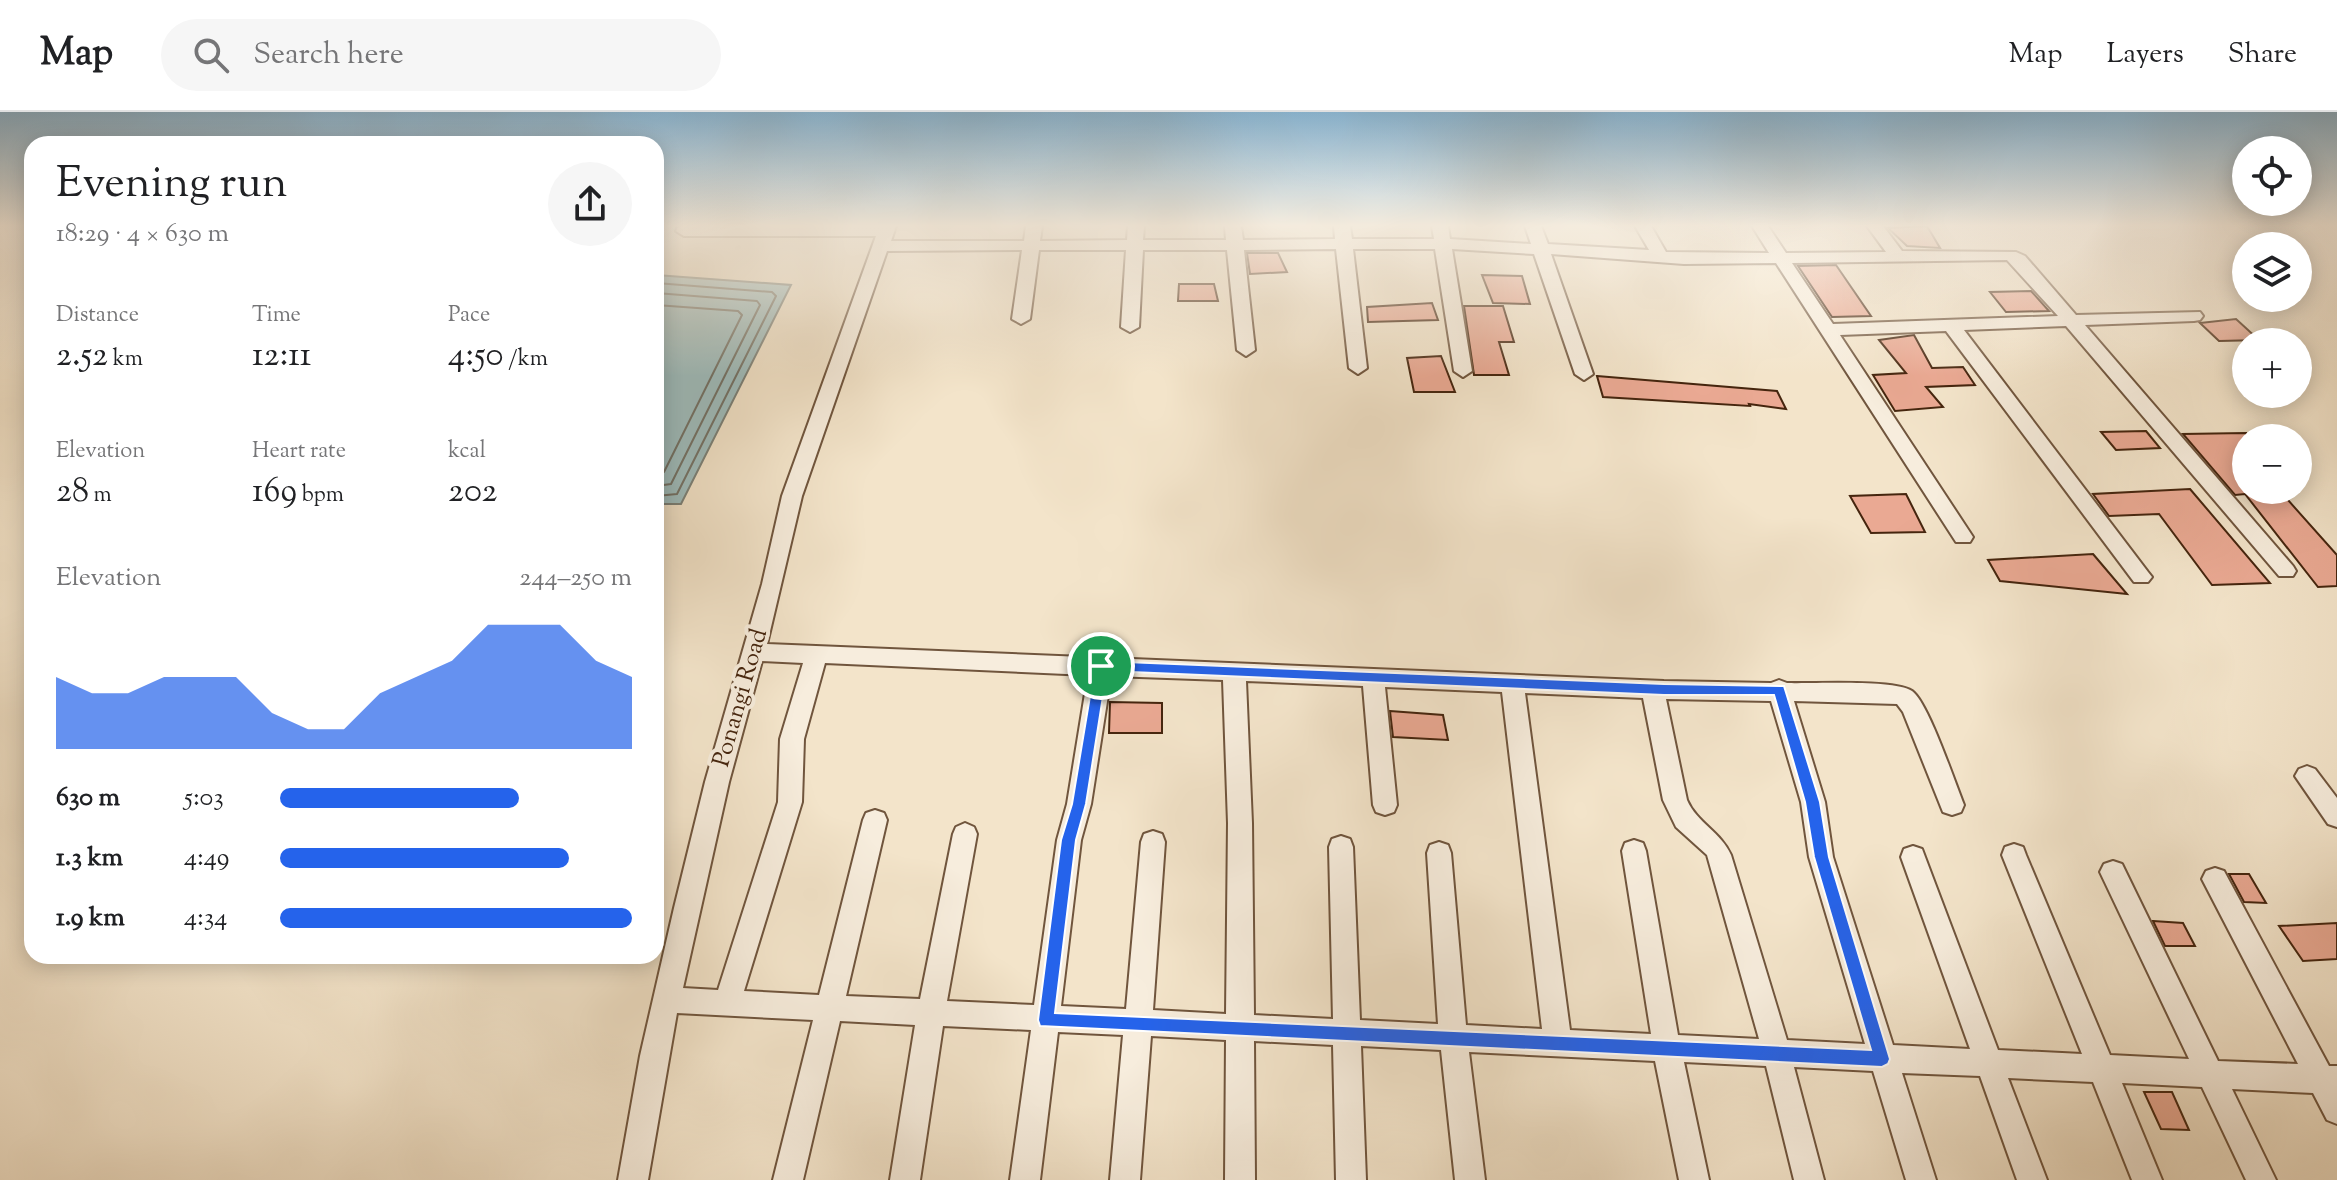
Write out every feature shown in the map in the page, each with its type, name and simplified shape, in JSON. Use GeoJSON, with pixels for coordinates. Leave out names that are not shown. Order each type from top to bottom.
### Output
{"type":"FeatureCollection","features":[{"type":"Feature","properties":{"kind":"street","name":"Ponangi Road"},"geometry":{"type":"LineString","coordinates":[[633,1180],[666,1000],[717,782],[773,584],[792,496],[870,276]]}},
{"type":"Feature","properties":{"kind":"street"},"geometry":{"type":"LineString","coordinates":[[1021,319],[1028,276]]}},
{"type":"Feature","properties":{"kind":"street"},"geometry":{"type":"LineString","coordinates":[[1130,327],[1134,276]]}},
{"type":"Feature","properties":{"kind":"street"},"geometry":{"type":"LineString","coordinates":[[1238,276],[1246,350]]}},
{"type":"Feature","properties":{"kind":"street"},"geometry":{"type":"LineString","coordinates":[[1348,276],[1358,368]]}},
{"type":"Feature","properties":{"kind":"street"},"geometry":{"type":"LineString","coordinates":[[1449,276],[1463,371]]}},
{"type":"Feature","properties":{"kind":"street"},"geometry":{"type":"LineString","coordinates":[[1549,276],[1584,374]]}},
{"type":"Feature","properties":{"kind":"street"},"geometry":{"type":"LineString","coordinates":[[1793,276],[1963,537]]}},
{"type":"Feature","properties":{"kind":"street"},"geometry":{"type":"LineString","coordinates":[[2033,276],[2286,571]]}},
{"type":"Feature","properties":{"kind":"street"},"geometry":{"type":"LineString","coordinates":[[1828,330],[2194,316]]}},
{"type":"Feature","properties":{"kind":"street"},"geometry":{"type":"LineString","coordinates":[[1951,325],[2141,577]]}},
{"type":"Feature","properties":{"kind":"street"},"geometry":{"type":"LineString","coordinates":[[754,652],[1653,689],[1779,689],[1895,694],[1905,698],[1913,707],[1952,805]]}},
{"type":"Feature","properties":{"kind":"street"},"geometry":{"type":"LineString","coordinates":[[727,1003],[790,802],[792,739],[816,655]]}},
{"type":"Feature","properties":{"kind":"street"},"geometry":{"type":"LineString","coordinates":[[1025,1180],[1069,840],[1079,804],[1101,666]]}},
{"type":"Feature","properties":{"kind":"street"},"geometry":{"type":"LineString","coordinates":[[1234,671],[1240,823],[1240,1180]]}},
{"type":"Feature","properties":{"kind":"street"},"geometry":{"type":"LineString","coordinates":[[1373,677],[1385,805]]}},
{"type":"Feature","properties":{"kind":"street"},"geometry":{"type":"LineString","coordinates":[[1512,682],[1558,1043]]}},
{"type":"Feature","properties":{"kind":"street"},"geometry":{"type":"LineString","coordinates":[[1653,689],[1673,792],[1685,820],[1716,846],[1777,1054],[1809,1180]]}},
{"type":"Feature","properties":{"kind":"street"},"geometry":{"type":"LineString","coordinates":[[1779,689],[1813,802],[1821,857],[1921,1180]]}},
{"type":"Feature","properties":{"kind":"street"},"geometry":{"type":"LineString","coordinates":[[2307,776],[2337,817]]}},
{"type":"Feature","properties":{"kind":"street"},"geometry":{"type":"LineString","coordinates":[[788,1180],[875,820]]}},
{"type":"Feature","properties":{"kind":"street"},"geometry":{"type":"LineString","coordinates":[[905,1180],[931,1013],[965,834]]}},
{"type":"Feature","properties":{"kind":"street"},"geometry":{"type":"LineString","coordinates":[[1125,1180],[1153,842]]}},
{"type":"Feature","properties":{"kind":"street"},"geometry":{"type":"LineString","coordinates":[[1341,847],[1351,1180]]}},
{"type":"Feature","properties":{"kind":"street"},"geometry":{"type":"LineString","coordinates":[[1634,851],[1667,1049],[1694,1180]]}},
{"type":"Feature","properties":{"kind":"street"},"geometry":{"type":"LineString","coordinates":[[1439,853],[1453,1038],[1470,1180]]}},
{"type":"Feature","properties":{"kind":"street"},"geometry":{"type":"LineString","coordinates":[[2014,855],[2147,1180]]}},
{"type":"Feature","properties":{"kind":"street"},"geometry":{"type":"LineString","coordinates":[[1913,857],[2032,1180]]}},
{"type":"Feature","properties":{"kind":"street"},"geometry":{"type":"LineString","coordinates":[[2113,872],[2261,1180]]}},
{"type":"Feature","properties":{"kind":"street"},"geometry":{"type":"LineString","coordinates":[[2215,879],[2329,1080],[2337,1110]]}},
{"type":"Feature","properties":{"kind":"street"},"geometry":{"type":"LineString","coordinates":[[666,1000],[2329,1080]]}},
{"type":"Feature","properties":{"kind":"water"},"geometry":{"type":"Polygon","coordinates":[[[664,276],[791,285],[681,504],[664,504],[664,276]]]}},
{"type":"Feature","properties":{"kind":"building"},"geometry":{"type":"Polygon","coordinates":[[[1482,276],[1522,276],[1530,304],[1493,303],[1482,276]]]}},
{"type":"Feature","properties":{"kind":"building"},"geometry":{"type":"Polygon","coordinates":[[[1805,276],[1843,276],[1871,316],[1832,317],[1805,276]]]}},
{"type":"Feature","properties":{"kind":"building"},"geometry":{"type":"Polygon","coordinates":[[[1179,284],[1214,284],[1218,301],[1178,301],[1179,284]]]}},
{"type":"Feature","properties":{"kind":"building"},"geometry":{"type":"Polygon","coordinates":[[[2031,291],[2049,311],[2006,312],[1990,292],[2031,291]]]}},
{"type":"Feature","properties":{"kind":"building"},"geometry":{"type":"Polygon","coordinates":[[[1432,303],[1438,320],[1368,322],[1367,307],[1432,303]]]}},
{"type":"Feature","properties":{"kind":"building"},"geometry":{"type":"Polygon","coordinates":[[[1464,306],[1503,306],[1514,342],[1499,342],[1509,375],[1474,375],[1464,306]]]}},
{"type":"Feature","properties":{"kind":"building"},"geometry":{"type":"Polygon","coordinates":[[[2236,319],[2246,328],[2232,328],[2232,341],[2219,341],[2200,323],[2236,319]]]}},
{"type":"Feature","properties":{"kind":"building"},"geometry":{"type":"Polygon","coordinates":[[[1914,335],[1932,368],[1963,367],[1975,385],[1926,387],[1943,407],[1895,411],[1873,375],[1906,373],[1879,340],[1914,335]]]}},
{"type":"Feature","properties":{"kind":"building"},"geometry":{"type":"Polygon","coordinates":[[[1441,356],[1455,392],[1414,392],[1407,358],[1441,356]]]}},
{"type":"Feature","properties":{"kind":"building"},"geometry":{"type":"Polygon","coordinates":[[[1597,376],[1777,391],[1786,409],[1749,404],[1603,397],[1597,376]]]}},
{"type":"Feature","properties":{"kind":"building"},"geometry":{"type":"Polygon","coordinates":[[[2146,431],[2160,448],[2116,450],[2101,432],[2146,431]]]}},
{"type":"Feature","properties":{"kind":"building"},"geometry":{"type":"Polygon","coordinates":[[[2232,433],[2232,491],[2183,434],[2232,433]]]}},
{"type":"Feature","properties":{"kind":"building"},"geometry":{"type":"Polygon","coordinates":[[[2190,489],[2270,583],[2212,585],[2159,514],[2109,516],[2093,494],[2190,489]]]}},
{"type":"Feature","properties":{"kind":"building"},"geometry":{"type":"Polygon","coordinates":[[[1906,494],[1925,532],[1871,533],[1850,496],[1906,494]]]}},
{"type":"Feature","properties":{"kind":"building"},"geometry":{"type":"Polygon","coordinates":[[[2253,504],[2291,504],[2337,555],[2337,586],[2318,587],[2253,504]]]}},
{"type":"Feature","properties":{"kind":"building"},"geometry":{"type":"Polygon","coordinates":[[[2093,554],[2127,594],[2000,581],[1988,560],[2093,554]]]}},
{"type":"Feature","properties":{"kind":"building"},"geometry":{"type":"Polygon","coordinates":[[[1110,702],[1162,703],[1162,733],[1109,733],[1110,702]]]}},
{"type":"Feature","properties":{"kind":"building"},"geometry":{"type":"Polygon","coordinates":[[[1390,711],[1443,715],[1448,740],[1393,737],[1390,711]]]}},
{"type":"Feature","properties":{"kind":"building"},"geometry":{"type":"Polygon","coordinates":[[[2229,874],[2249,874],[2266,903],[2244,902],[2229,874]]]}},
{"type":"Feature","properties":{"kind":"building"},"geometry":{"type":"Polygon","coordinates":[[[2153,921],[2183,923],[2195,946],[2165,946],[2153,921]]]}},
{"type":"Feature","properties":{"kind":"building"},"geometry":{"type":"Polygon","coordinates":[[[2337,923],[2337,959],[2303,961],[2279,926],[2337,923]]]}},
{"type":"Feature","properties":{"kind":"building"},"geometry":{"type":"Polygon","coordinates":[[[2144,1092],[2172,1092],[2189,1130],[2161,1129],[2144,1092]]]}},
{"type":"Feature","properties":{"kind":"route"},"geometry":{"type":"LineString","coordinates":[[1101,666],[1664,690],[1779,689],[1813,802],[1821,857],[1882,1059],[1046,1020],[1069,840],[1079,804],[1101,666]]}}]}
